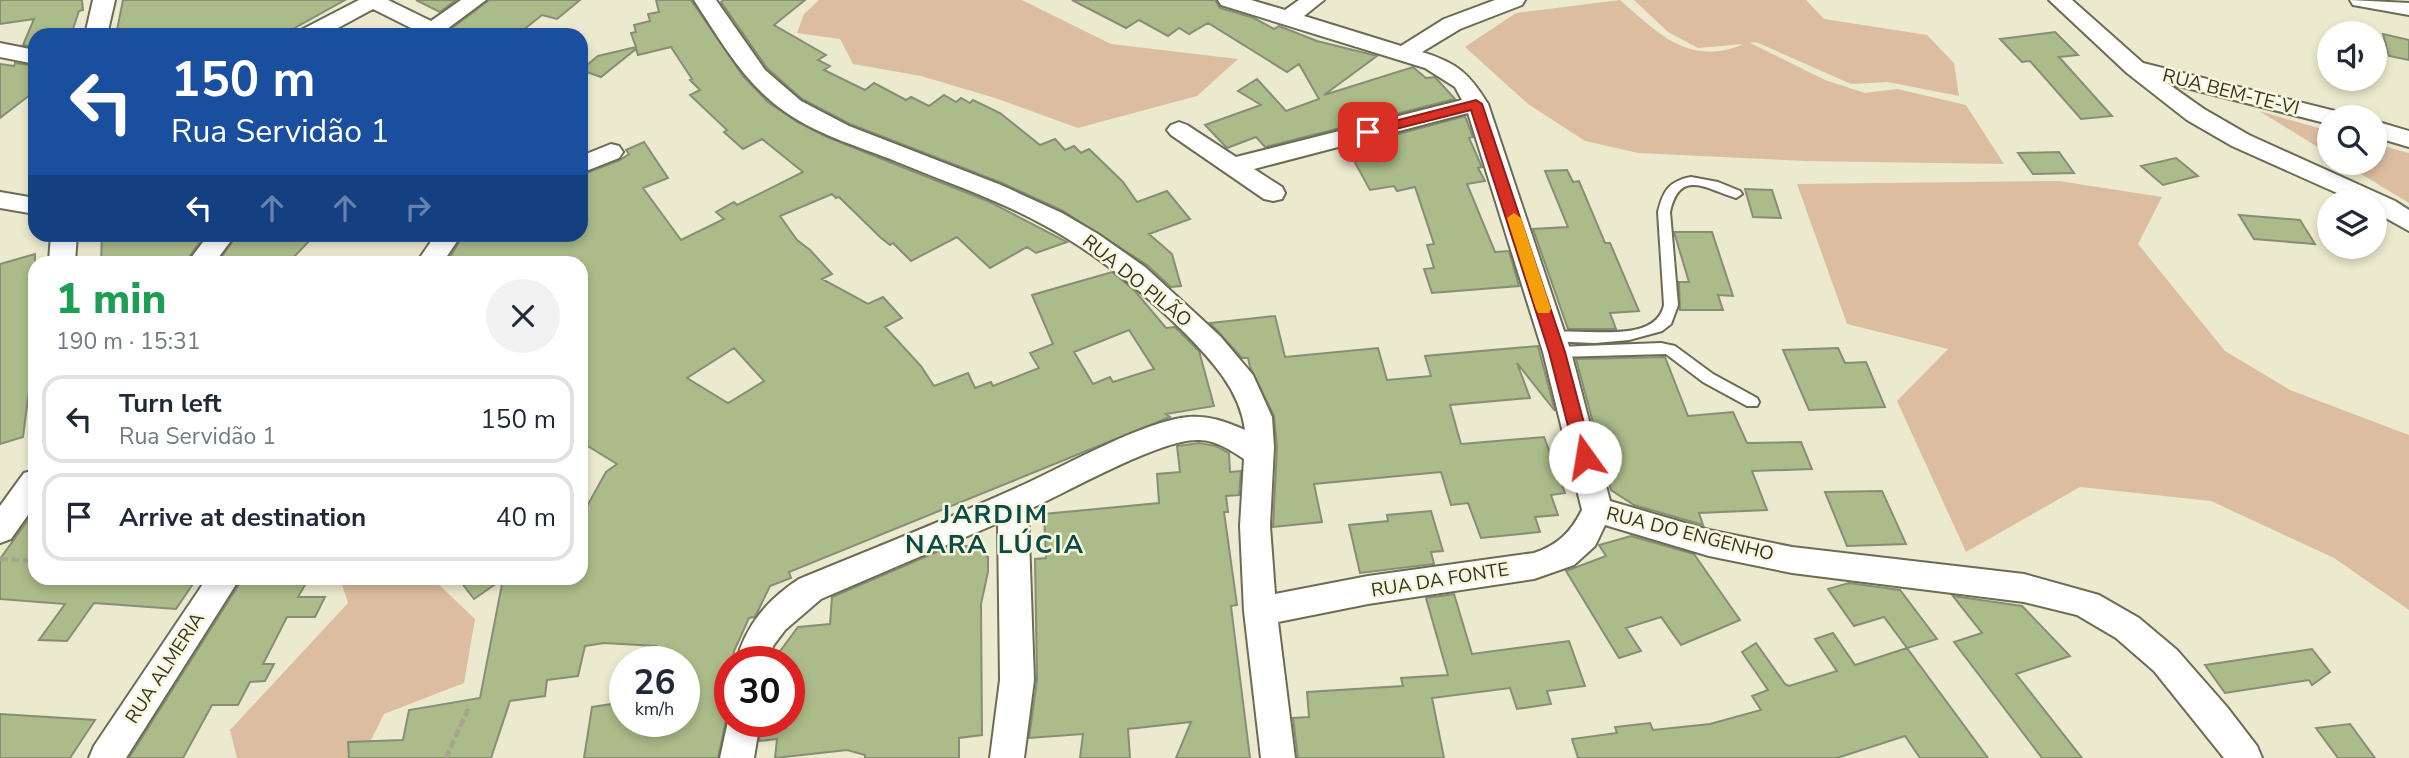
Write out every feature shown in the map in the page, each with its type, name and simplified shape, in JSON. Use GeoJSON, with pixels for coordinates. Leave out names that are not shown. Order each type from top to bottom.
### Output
{"type":"FeatureCollection","features":[{"type":"Feature","properties":{"kind":"street"},"geometry":{"type":"LineString","coordinates":[[98,28],[104,0]]}},
{"type":"Feature","properties":{"kind":"street"},"geometry":{"type":"LineString","coordinates":[[434,28],[475,0]]}},
{"type":"Feature","properties":{"kind":"street","name":"RUA DO PILÃO"},"geometry":{"type":"LineString","coordinates":[[705,0],[753,69],[780,97],[818,120],[1022,204],[1073,230],[1128,269],[1179,311],[1213,344],[1245,387],[1255,407],[1259,425],[1255,523],[1260,611],[1278,758]]}},
{"type":"Feature","properties":{"kind":"street","name":"RUA DO ENGENHO"},"geometry":{"type":"LineString","coordinates":[[1229,0],[1405,53],[1433,63],[1464,83],[1476,104],[1555,344],[1597,510],[1709,543],[1792,560],[2024,588],[2061,596],[2094,609],[2141,638],[2191,687],[2245,758]]}},
{"type":"Feature","properties":{"kind":"street"},"geometry":{"type":"LineString","coordinates":[[1287,19],[1312,0]]}},
{"type":"Feature","properties":{"kind":"street"},"geometry":{"type":"LineString","coordinates":[[1405,53],[1452,24],[1514,0]]}},
{"type":"Feature","properties":{"kind":"street"},"geometry":{"type":"LineString","coordinates":[[2060,0],[2131,67],[2179,104],[2219,129],[2384,204],[2409,222]]}},
{"type":"Feature","properties":{"kind":"street"},"geometry":{"type":"LineString","coordinates":[[2361,0],[2409,9]]}},
{"type":"Feature","properties":{"kind":"street"},"geometry":{"type":"LineString","coordinates":[[322,28],[374,1],[421,28]]}},
{"type":"Feature","properties":{"kind":"street"},"geometry":{"type":"LineString","coordinates":[[0,50],[28,56]]}},
{"type":"Feature","properties":{"kind":"street","name":"RUA BEM-TE-VI"},"geometry":{"type":"LineString","coordinates":[[2131,67],[2317,114]]}},
{"type":"Feature","properties":{"kind":"street"},"geometry":{"type":"LineString","coordinates":[[1233,166],[1476,104]]}},
{"type":"Feature","properties":{"kind":"street"},"geometry":{"type":"LineString","coordinates":[[1179,130],[1273,193]]}},
{"type":"Feature","properties":{"kind":"street"},"geometry":{"type":"LineString","coordinates":[[2387,133],[2409,139]]}},
{"type":"Feature","properties":{"kind":"street"},"geometry":{"type":"LineString","coordinates":[[588,162],[611,152]]}},
{"type":"Feature","properties":{"kind":"street"},"geometry":{"type":"LineString","coordinates":[[0,200],[28,205]]}},
{"type":"Feature","properties":{"kind":"street"},"geometry":{"type":"LineString","coordinates":[[755,646],[767,625],[787,604],[810,589],[1013,503],[1158,436],[1181,428],[1201,426],[1225,432],[1257,452]]}},
{"type":"Feature","properties":{"kind":"street"},"geometry":{"type":"LineString","coordinates":[[0,530],[28,492]]}},
{"type":"Feature","properties":{"kind":"street"},"geometry":{"type":"LineString","coordinates":[[1007,758],[1017,680],[1013,503]]}},
{"type":"Feature","properties":{"kind":"street","name":"RUA DA FONTE"},"geometry":{"type":"LineString","coordinates":[[1260,611],[1368,590],[1534,566],[1563,556],[1584,537],[1597,510]]}},
{"type":"Feature","properties":{"kind":"street","name":"RUA ALMERIA"},"geometry":{"type":"LineString","coordinates":[[106,758],[219,585]]}},
{"type":"Feature","properties":{"kind":"street"},"geometry":{"type":"LineString","coordinates":[[737,758],[740,737]]}},
{"type":"Feature","properties":{"kind":"lane"},"geometry":{"type":"LineString","coordinates":[[1555,344],[1635,333],[1655,328],[1668,319],[1671,305],[1664,212],[1666,197],[1671,188],[1694,181],[1710,183],[1736,194]]}},
{"type":"Feature","properties":{"kind":"lane"},"geometry":{"type":"LineString","coordinates":[[1555,344],[1670,350],[1707,378],[1752,402]]}},
{"type":"Feature","properties":{"kind":"path"},"geometry":{"type":"LineString","coordinates":[[0,559],[28,561]]}},
{"type":"Feature","properties":{"kind":"path"},"geometry":{"type":"LineString","coordinates":[[446,758],[468,707]]}},
{"type":"Feature","properties":{"kind":"shaded area"},"geometry":{"type":"Polygon","coordinates":[[[819,0],[1022,0],[1111,44],[1238,59],[1197,96],[1078,128],[995,98],[921,76],[853,64],[840,39],[797,33],[804,14],[819,0]]]}},
{"type":"Feature","properties":{"kind":"shaded area"},"geometry":{"type":"Polygon","coordinates":[[[1620,0],[1662,35],[1691,49],[1707,52],[1744,44],[1698,48],[1668,32],[1634,0],[1806,0],[1824,19],[1927,35],[1954,63],[1959,96],[1888,82],[1851,84],[1756,42],[1750,43],[1825,80],[1865,93],[1897,89],[1966,105],[2004,164],[1805,161],[1638,153],[1585,141],[1528,104],[1465,47],[1516,13],[1620,0]]]}},
{"type":"Feature","properties":{"kind":"shaded area"},"geometry":{"type":"Polygon","coordinates":[[[2259,111],[2317,128],[2317,147],[2259,111]]]}},
{"type":"Feature","properties":{"kind":"shaded area"},"geometry":{"type":"Polygon","coordinates":[[[2387,147],[2409,153],[2409,203],[2363,175],[2387,175],[2387,147]]]}},
{"type":"Feature","properties":{"kind":"shaded area"},"geometry":{"type":"Polygon","coordinates":[[[2059,181],[2162,197],[2138,244],[2225,351],[2290,390],[2409,435],[2409,610],[2334,558],[2211,501],[2080,487],[1966,552],[1897,401],[1948,349],[1847,324],[1797,184],[2059,181]]]}},
{"type":"Feature","properties":{"kind":"shaded area"},"geometry":{"type":"Polygon","coordinates":[[[342,585],[439,585],[475,619],[464,683],[384,714],[362,758],[237,758],[230,730],[348,603],[342,585]]]}},
{"type":"Feature","properties":{"kind":"building"},"geometry":{"type":"Polygon","coordinates":[[[0,0],[82,0],[83,10],[79,11],[73,28],[30,28],[34,19],[0,24],[0,0]]]}},
{"type":"Feature","properties":{"kind":"building"},"geometry":{"type":"Polygon","coordinates":[[[123,0],[345,0],[295,28],[117,28],[123,0]]]}},
{"type":"Feature","properties":{"kind":"building"},"geometry":{"type":"Polygon","coordinates":[[[416,0],[456,0],[440,12],[416,0]]]}},
{"type":"Feature","properties":{"kind":"building"},"geometry":{"type":"Polygon","coordinates":[[[489,0],[580,0],[557,19],[542,15],[526,28],[452,28],[489,0]]]}},
{"type":"Feature","properties":{"kind":"building"},"geometry":{"type":"Polygon","coordinates":[[[656,0],[691,0],[743,76],[768,102],[797,122],[827,137],[990,202],[1067,242],[1036,253],[1027,247],[990,268],[957,237],[911,261],[893,243],[890,245],[881,238],[839,197],[836,198],[832,194],[780,216],[797,240],[832,274],[822,279],[868,304],[883,297],[902,318],[885,327],[921,366],[934,386],[968,373],[975,388],[991,382],[993,386],[1039,368],[1030,353],[1053,344],[1032,295],[1112,272],[1135,291],[1166,328],[1175,327],[1199,351],[1214,406],[1166,414],[1170,417],[789,572],[791,578],[770,586],[755,617],[749,618],[736,646],[714,646],[714,737],[722,737],[718,758],[584,758],[592,707],[609,704],[609,737],[700,737],[700,646],[604,643],[585,646],[578,676],[547,680],[545,696],[510,701],[491,758],[349,758],[348,742],[403,740],[409,710],[480,698],[502,585],[588,585],[588,504],[606,472],[617,464],[588,446],[588,256],[451,256],[459,242],[588,242],[588,172],[620,160],[629,154],[626,150],[644,142],[668,178],[643,188],[681,240],[724,219],[716,212],[734,202],[737,205],[803,172],[762,139],[743,149],[724,132],[727,130],[690,95],[700,90],[690,80],[692,79],[671,47],[638,55],[636,49],[601,77],[588,72],[588,64],[598,56],[636,47],[631,33],[636,32],[634,25],[650,21],[648,14],[659,12],[656,0]],[[1129,330],[1074,352],[1093,384],[1110,377],[1113,382],[1154,369],[1129,330]],[[734,348],[687,378],[728,403],[764,381],[734,348]]]}},
{"type":"Feature","properties":{"kind":"building"},"geometry":{"type":"Polygon","coordinates":[[[805,0],[774,25],[826,55],[818,60],[830,66],[824,70],[865,90],[874,83],[906,100],[911,97],[929,106],[944,95],[956,102],[961,98],[970,103],[973,100],[1000,113],[1040,145],[1055,139],[1065,150],[1074,146],[1081,153],[1089,149],[1123,182],[1137,202],[1167,191],[1190,219],[1149,234],[1172,254],[1181,286],[1171,287],[1147,265],[1063,211],[1002,183],[850,124],[802,99],[767,68],[721,2],[805,0]]]}},
{"type":"Feature","properties":{"kind":"building"},"geometry":{"type":"Polygon","coordinates":[[[1072,0],[1215,0],[1220,8],[1254,18],[1274,29],[1279,26],[1317,41],[1377,56],[1324,95],[1413,67],[1426,78],[1435,77],[1455,99],[1265,147],[1256,137],[1227,148],[1205,125],[1261,105],[1238,91],[1257,79],[1286,111],[1319,99],[1299,64],[1287,72],[1208,23],[1189,34],[1179,28],[1168,36],[1139,20],[1126,28],[1072,0]]]}},
{"type":"Feature","properties":{"kind":"building"},"geometry":{"type":"Polygon","coordinates":[[[2055,32],[2078,55],[2059,57],[2112,116],[2081,119],[2030,61],[2022,62],[2000,39],[2055,32]]]}},
{"type":"Feature","properties":{"kind":"building"},"geometry":{"type":"Polygon","coordinates":[[[28,33],[28,46],[23,45],[28,33]]]}},
{"type":"Feature","properties":{"kind":"building"},"geometry":{"type":"Polygon","coordinates":[[[2387,35],[2409,40],[2409,60],[2389,56],[2387,35]]]}},
{"type":"Feature","properties":{"kind":"building"},"geometry":{"type":"Polygon","coordinates":[[[15,63],[28,65],[28,96],[0,118],[0,64],[14,66],[15,63]]]}},
{"type":"Feature","properties":{"kind":"building"},"geometry":{"type":"Polygon","coordinates":[[[1465,116],[1473,137],[1469,138],[1482,167],[1478,168],[1485,181],[1467,184],[1495,252],[1509,251],[1519,286],[1432,293],[1424,269],[1434,268],[1427,245],[1434,244],[1415,187],[1397,191],[1394,186],[1370,190],[1347,148],[1465,116]]]}},
{"type":"Feature","properties":{"kind":"building"},"geometry":{"type":"Polygon","coordinates":[[[2059,152],[2074,173],[2033,174],[2018,153],[2059,152]]]}},
{"type":"Feature","properties":{"kind":"building"},"geometry":{"type":"Polygon","coordinates":[[[2176,158],[2198,176],[2163,185],[2141,166],[2176,158]]]}},
{"type":"Feature","properties":{"kind":"building"},"geometry":{"type":"Polygon","coordinates":[[[1567,170],[1573,182],[1579,181],[1605,243],[1610,243],[1639,311],[1610,313],[1616,329],[1568,329],[1533,229],[1568,227],[1545,171],[1567,170]]]}},
{"type":"Feature","properties":{"kind":"building"},"geometry":{"type":"Polygon","coordinates":[[[1745,189],[1772,190],[1781,218],[1753,217],[1745,189]]]}},
{"type":"Feature","properties":{"kind":"building"},"geometry":{"type":"Polygon","coordinates":[[[2239,215],[2300,220],[2315,244],[2254,239],[2239,215]]]}},
{"type":"Feature","properties":{"kind":"building"},"geometry":{"type":"Polygon","coordinates":[[[1674,232],[1712,232],[1733,296],[1718,295],[1723,310],[1680,310],[1679,282],[1689,282],[1674,232]]]}},
{"type":"Feature","properties":{"kind":"building"},"geometry":{"type":"Polygon","coordinates":[[[102,242],[200,242],[190,256],[101,256],[102,242]]]}},
{"type":"Feature","properties":{"kind":"building"},"geometry":{"type":"Polygon","coordinates":[[[232,242],[308,242],[295,256],[222,256],[232,242]]]}},
{"type":"Feature","properties":{"kind":"building"},"geometry":{"type":"Polygon","coordinates":[[[28,256],[28,398],[23,437],[0,444],[0,264],[28,256]]]}},
{"type":"Feature","properties":{"kind":"building"},"geometry":{"type":"Polygon","coordinates":[[[1275,316],[1285,357],[1378,348],[1387,380],[1431,376],[1425,356],[1538,346],[1555,411],[1517,363],[1530,398],[1450,405],[1461,444],[1544,437],[1565,493],[1551,495],[1558,515],[1535,517],[1540,532],[1481,538],[1468,503],[1451,505],[1441,472],[1314,484],[1322,522],[1273,527],[1277,447],[1274,416],[1248,358],[1242,358],[1210,323],[1275,316]]]}},
{"type":"Feature","properties":{"kind":"building"},"geometry":{"type":"Polygon","coordinates":[[[1838,348],[1845,363],[1866,362],[1885,407],[1809,410],[1783,350],[1838,348]]]}},
{"type":"Feature","properties":{"kind":"building"},"geometry":{"type":"Polygon","coordinates":[[[1665,357],[1688,416],[1733,412],[1747,443],[1801,442],[1812,469],[1752,471],[1767,510],[1699,513],[1703,525],[1634,505],[1611,490],[1576,359],[1665,357]]]}},
{"type":"Feature","properties":{"kind":"building"},"geometry":{"type":"Polygon","coordinates":[[[1199,443],[1216,446],[1229,453],[1230,472],[1241,471],[1239,495],[1226,496],[1228,512],[1224,512],[1237,605],[1231,606],[1250,758],[1176,758],[1191,722],[1128,729],[1130,758],[1080,758],[1083,734],[1029,738],[1037,680],[1035,559],[1046,558],[1044,514],[1159,503],[1157,474],[1180,472],[1177,446],[1199,443]]]}},
{"type":"Feature","properties":{"kind":"building"},"geometry":{"type":"Polygon","coordinates":[[[1882,491],[1906,544],[1847,546],[1825,492],[1882,491]]]}},
{"type":"Feature","properties":{"kind":"building"},"geometry":{"type":"Polygon","coordinates":[[[1431,511],[1443,551],[1431,552],[1434,564],[1360,573],[1349,525],[1388,521],[1387,515],[1431,511]]]}},
{"type":"Feature","properties":{"kind":"building"},"geometry":{"type":"Polygon","coordinates":[[[28,520],[28,585],[192,585],[176,609],[94,603],[67,641],[39,640],[65,604],[0,599],[0,559],[28,520]]]}},
{"type":"Feature","properties":{"kind":"building"},"geometry":{"type":"Polygon","coordinates":[[[1631,536],[1694,554],[1740,620],[1681,645],[1661,617],[1626,628],[1641,651],[1619,658],[1566,571],[1606,556],[1599,545],[1631,536]]]}},
{"type":"Feature","properties":{"kind":"building"},"geometry":{"type":"Polygon","coordinates":[[[955,544],[977,548],[988,557],[988,572],[981,604],[982,735],[959,738],[959,758],[865,758],[865,755],[847,750],[775,758],[777,739],[759,741],[760,737],[805,737],[805,646],[784,646],[798,627],[830,624],[832,597],[955,544]]]}},
{"type":"Feature","properties":{"kind":"building"},"geometry":{"type":"Polygon","coordinates":[[[1849,583],[1900,590],[1937,639],[1907,648],[1884,617],[1854,626],[1828,589],[1849,583]]]}},
{"type":"Feature","properties":{"kind":"building"},"geometry":{"type":"Polygon","coordinates":[[[239,585],[305,585],[298,597],[325,597],[315,617],[287,617],[263,664],[274,664],[265,681],[250,682],[238,705],[212,705],[183,758],[129,758],[239,585]]]}},
{"type":"Feature","properties":{"kind":"building"},"geometry":{"type":"Polygon","coordinates":[[[463,585],[494,585],[474,599],[463,585]]]}},
{"type":"Feature","properties":{"kind":"building"},"geometry":{"type":"Polygon","coordinates":[[[1454,594],[1472,654],[1569,641],[1585,686],[1547,691],[1551,704],[1517,709],[1510,688],[1432,698],[1444,758],[1298,758],[1293,718],[1309,717],[1307,692],[1403,686],[1401,678],[1448,675],[1426,598],[1454,594]]]}},
{"type":"Feature","properties":{"kind":"building"},"geometry":{"type":"Polygon","coordinates":[[[1953,596],[2022,606],[2070,656],[2016,674],[2082,758],[2042,758],[1954,642],[1982,633],[1953,596]]]}},
{"type":"Feature","properties":{"kind":"building"},"geometry":{"type":"Polygon","coordinates":[[[1833,633],[1855,665],[1907,648],[1988,758],[1920,758],[1905,736],[1837,758],[1578,758],[1572,739],[1617,733],[1615,727],[1650,723],[1653,730],[1710,724],[1761,710],[1752,696],[1768,690],[1742,652],[1756,643],[1789,686],[1837,671],[1815,639],[1833,633]]]}},
{"type":"Feature","properties":{"kind":"building"},"geometry":{"type":"Polygon","coordinates":[[[2312,649],[2330,672],[2312,685],[2309,680],[2225,693],[2205,665],[2312,649]]]}},
{"type":"Feature","properties":{"kind":"building"},"geometry":{"type":"Polygon","coordinates":[[[0,714],[95,720],[70,758],[0,758],[0,714]]]}},
{"type":"Feature","properties":{"kind":"building"},"geometry":{"type":"Polygon","coordinates":[[[2350,724],[2375,758],[2338,758],[2316,728],[2350,724]]]}},
{"type":"Feature","properties":{"kind":"slow traffic"},"geometry":{"type":"LineString","coordinates":[[1514,218],[1543,309]]}},
{"type":"Feature","properties":{"kind":"district","name":"JARDIM NARA LÚCIA"},"geometry":{"type":"Point","coordinates":[995,529]}},
{"type":"Feature","properties":{"kind":"route"},"geometry":{"type":"LineString","coordinates":[[1368,132],[1476,104],[1557,352],[1585,457]]}}]}
